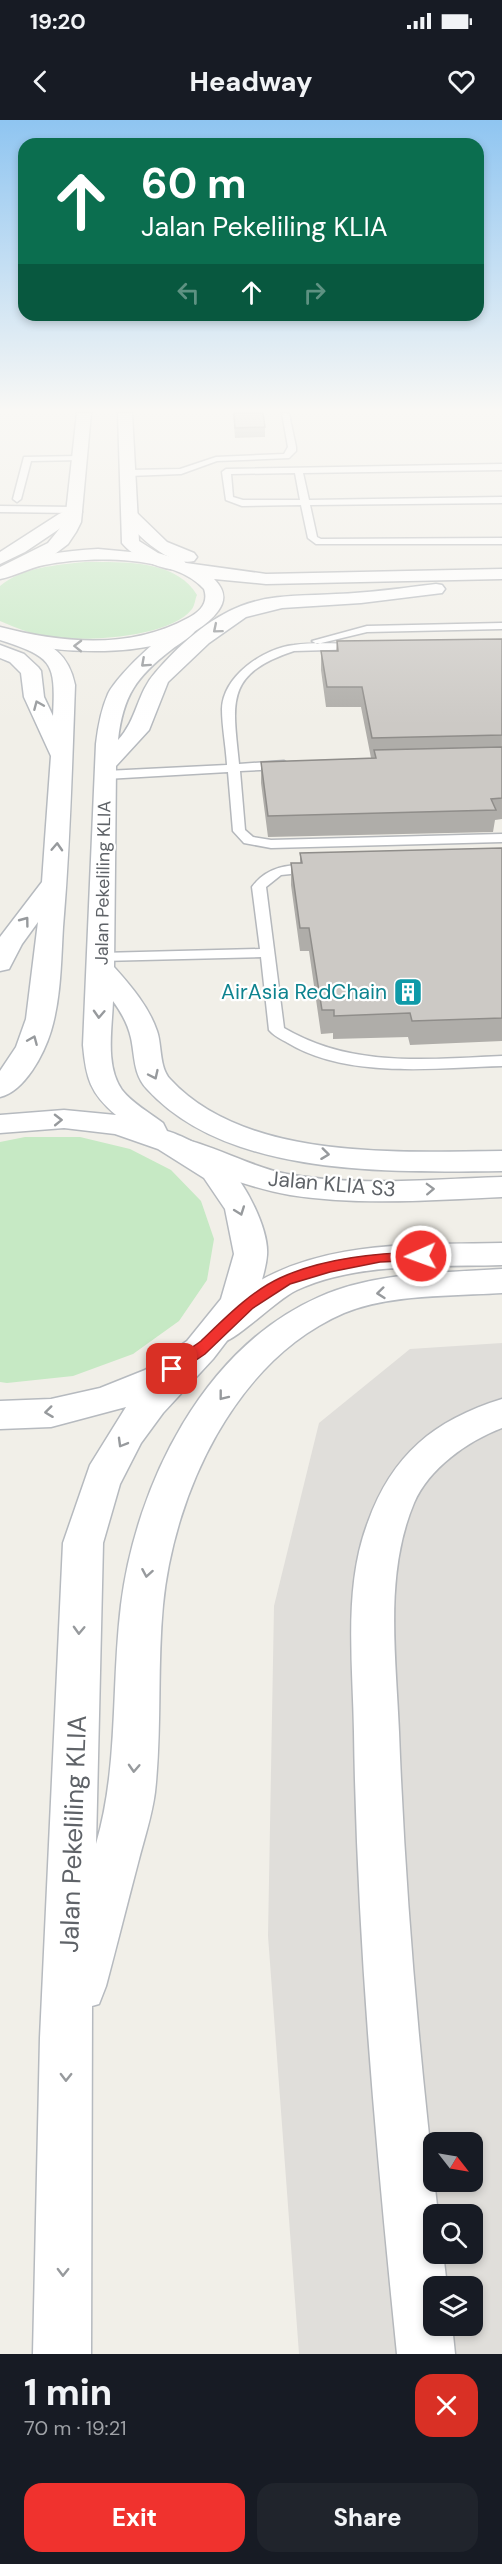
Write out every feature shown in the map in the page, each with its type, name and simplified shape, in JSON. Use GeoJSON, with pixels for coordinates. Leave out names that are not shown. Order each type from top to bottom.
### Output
{"type":"FeatureCollection","features":[{"type":"Feature","properties":{"kind":"main road"},"geometry":{"type":"LineString","coordinates":[[1,569],[50,525],[63,517]]}},
{"type":"Feature","properties":{"kind":"main road"},"geometry":{"type":"LineString","coordinates":[[130,517],[131,543],[152,557],[178,566],[206,580],[213,588],[215,600],[199,619]]}},
{"type":"Feature","properties":{"kind":"main road"},"geometry":{"type":"LineString","coordinates":[[132,517],[161,546],[205,561],[502,588]]}},
{"type":"Feature","properties":{"kind":"main road"},"geometry":{"type":"LineString","coordinates":[[1,569],[52,559],[86,556],[140,558],[218,574],[266,579],[430,582]]}},
{"type":"Feature","properties":{"kind":"main road"},"geometry":{"type":"LineString","coordinates":[[0,638],[47,644],[119,645],[159,637],[246,598],[278,592],[430,582],[502,573]]}},
{"type":"Feature","properties":{"kind":"main road"},"geometry":{"type":"LineString","coordinates":[[106,770],[143,722],[149,695],[159,681],[172,666],[237,615],[250,609],[282,603],[358,598],[430,582]]}},
{"type":"Feature","properties":{"kind":"main road","name":"Jalan Pekeliling KLIA"},"geometry":{"type":"LineString","coordinates":[[62,2354],[66,2038],[83,1543],[109,1465],[132,1425],[159,1391],[200,1350],[237,1303],[251,1254],[241,1208],[215,1171],[169,1142],[133,1116],[111,1096],[100,1075],[97,1045],[106,770],[111,716],[120,692],[129,679],[199,619]]}},
{"type":"Feature","properties":{"kind":"main road"},"geometry":{"type":"LineString","coordinates":[[0,638],[38,646],[60,662],[65,685],[55,882],[42,1007],[36,1032],[28,1050],[11,1077],[0,1088]]}},
{"type":"Feature","properties":{"kind":"main road"},"geometry":{"type":"LineString","coordinates":[[0,638],[31,672],[34,697],[62,759]]}},
{"type":"Feature","properties":{"kind":"main road"},"geometry":{"type":"LineString","coordinates":[[0,963],[9,943],[55,882]]}},
{"type":"Feature","properties":{"kind":"main road"},"geometry":{"type":"LineString","coordinates":[[101,963],[136,1014],[144,1034],[154,1079],[186,1111],[209,1123],[269,1144],[322,1154],[420,1161],[502,1161]]}},
{"type":"Feature","properties":{"kind":"main road","name":"Jalan Pekeliling KLIA"},"geometry":{"type":"LineString","coordinates":[[0,1124],[64,1119],[119,1125],[169,1142]]}},
{"type":"Feature","properties":{"kind":"main road","name":"Jalan KLIA S3"},"geometry":{"type":"LineString","coordinates":[[169,1142],[243,1172],[295,1185],[386,1191],[502,1187]]}},
{"type":"Feature","properties":{"kind":"main road"},"geometry":{"type":"LineString","coordinates":[[200,1350],[248,1305],[285,1281],[328,1267],[380,1258],[502,1254]]}},
{"type":"Feature","properties":{"kind":"main road"},"geometry":{"type":"LineString","coordinates":[[66,2038],[123,1831],[133,1784],[142,1603],[151,1551],[167,1498],[187,1453],[214,1408],[239,1376],[267,1345],[297,1322],[333,1304],[369,1294],[502,1281]]}},
{"type":"Feature","properties":{"kind":"main road","name":"Jalan Pekeliling KLIA"},"geometry":{"type":"LineString","coordinates":[[0,1415],[51,1413],[107,1400],[158,1379],[200,1350]]}},
{"type":"Feature","properties":{"kind":"main road"},"geometry":{"type":"LineString","coordinates":[[426,2354],[390,2012],[377,1761],[375,1582],[379,1556],[393,1508],[412,1475],[428,1455],[452,1437],[483,1419],[502,1413]]}},
{"type":"Feature","properties":{"kind":"lane"},"geometry":{"type":"LineString","coordinates":[[308,517],[313,538],[319,542],[502,540]]}},
{"type":"Feature","properties":{"kind":"lane"},"geometry":{"type":"LineString","coordinates":[[502,626],[367,629],[292,648],[273,655],[252,668],[232,692],[228,708],[239,831],[249,840],[259,843],[502,838]]}},
{"type":"Feature","properties":{"kind":"lane"},"geometry":{"type":"LineString","coordinates":[[292,648],[374,646]]}},
{"type":"Feature","properties":{"kind":"lane"},"geometry":{"type":"LineString","coordinates":[[106,770],[294,765]]}},
{"type":"Feature","properties":{"kind":"lane"},"geometry":{"type":"LineString","coordinates":[[329,868],[281,870],[269,874],[259,887],[277,1030],[286,1037],[364,1063],[502,1061]]}},
{"type":"Feature","properties":{"kind":"lane"},"geometry":{"type":"LineString","coordinates":[[101,963],[266,953]]}},
{"type":"Feature","properties":{"kind":"shaded area"},"geometry":{"type":"Polygon","coordinates":[[[502,1343],[502,2354],[299,2354],[268,1936],[274,1606],[319,1423],[410,1349],[502,1343]]]}},
{"type":"Feature","properties":{"kind":"green space"},"geometry":{"type":"Polygon","coordinates":[[[85,562],[131,563],[162,569],[188,583],[197,595],[194,606],[181,619],[165,626],[146,632],[103,638],[49,637],[24,631],[0,621],[0,586],[29,571],[85,562]]]}},
{"type":"Feature","properties":{"kind":"green space"},"geometry":{"type":"Polygon","coordinates":[[[25,1137],[80,1137],[130,1149],[171,1170],[201,1201],[214,1239],[207,1280],[179,1321],[133,1354],[73,1376],[7,1383],[0,1382],[0,1142],[25,1137]]]}},
{"type":"Feature","properties":{"kind":"building"},"geometry":{"type":"Polygon","coordinates":[[[502,639],[502,735],[372,738],[362,687],[327,687],[321,651],[338,651],[337,641],[502,639]]]}},
{"type":"Feature","properties":{"kind":"building"},"geometry":{"type":"Polygon","coordinates":[[[502,747],[502,798],[491,799],[496,810],[268,816],[261,762],[376,758],[374,750],[502,747]]]}},
{"type":"Feature","properties":{"kind":"building","name":"AirAsia RedChain"},"geometry":{"type":"Polygon","coordinates":[[[502,848],[502,1018],[412,1021],[410,1013],[334,1016],[334,1010],[322,1010],[309,928],[300,928],[291,863],[302,863],[300,853],[502,848]]]}},
{"type":"Feature","properties":{"kind":"place","name":"AirAsia RedChain"},"geometry":{"type":"Point","coordinates":[408,992]}},
{"type":"Feature","properties":{"kind":"route"},"geometry":{"type":"LineString","coordinates":[[172,1369],[200,1350],[248,1305],[285,1281],[328,1267],[380,1258],[421,1256]]}}]}
